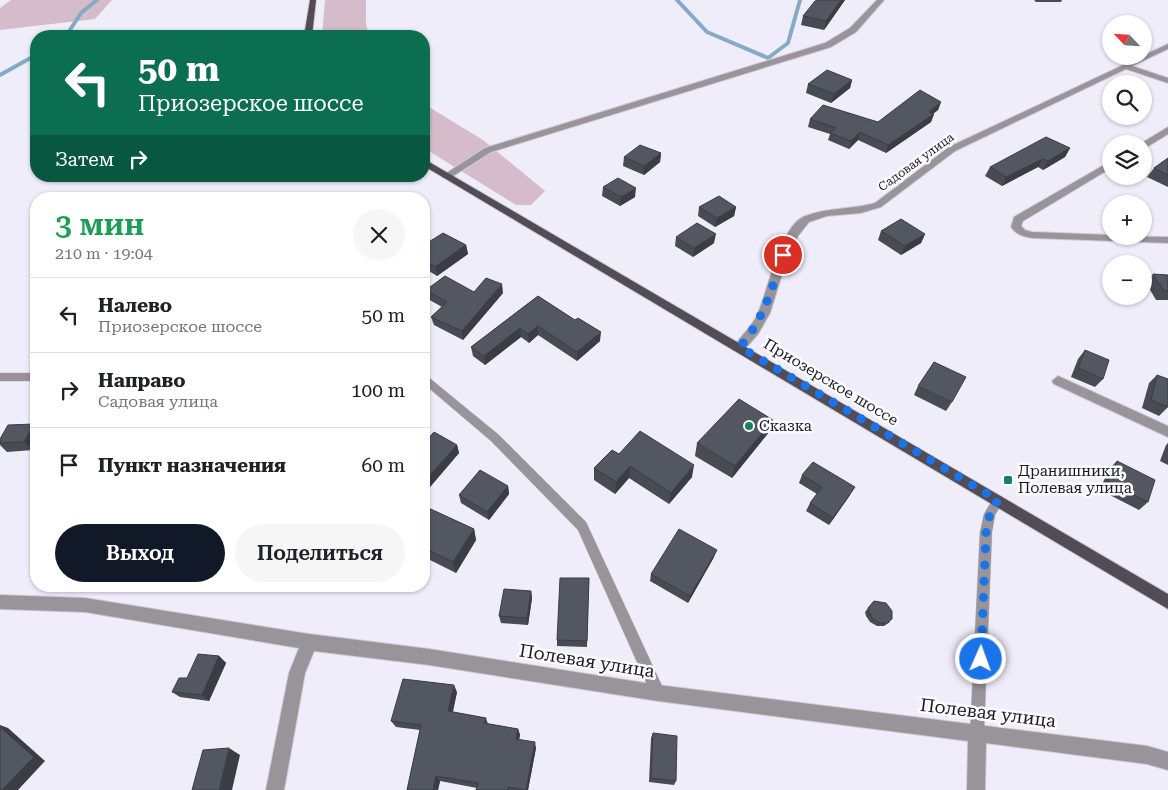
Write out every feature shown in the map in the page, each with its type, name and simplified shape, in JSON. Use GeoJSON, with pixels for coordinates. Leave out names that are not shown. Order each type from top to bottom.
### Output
{"type":"FeatureCollection","features":[{"type":"Feature","properties":{"kind":"main road"},"geometry":{"type":"LineString","coordinates":[[309,30],[313,0]]}},
{"type":"Feature","properties":{"kind":"main road","name":"Приозерское шоссе"},"geometry":{"type":"LineString","coordinates":[[430,166],[740,347],[1168,602]]}},
{"type":"Feature","properties":{"kind":"street"},"geometry":{"type":"LineString","coordinates":[[447,176],[488,150],[828,45],[853,30],[881,0]]}},
{"type":"Feature","properties":{"kind":"street","name":"Садовая улица"},"geometry":{"type":"LineString","coordinates":[[740,347],[754,331],[764,313],[783,255],[793,235],[805,220],[826,213],[861,210],[878,205],[952,149],[1168,46]]}},
{"type":"Feature","properties":{"kind":"street"},"geometry":{"type":"LineString","coordinates":[[1124,66],[1168,81]]}},
{"type":"Feature","properties":{"kind":"street"},"geometry":{"type":"LineString","coordinates":[[1152,140],[1168,130]]}},
{"type":"Feature","properties":{"kind":"street"},"geometry":{"type":"LineString","coordinates":[[1102,169],[1018,219],[1016,227],[1022,233],[1032,235],[1168,240]]}},
{"type":"Feature","properties":{"kind":"street"},"geometry":{"type":"LineString","coordinates":[[1058,381],[1168,432]]}},
{"type":"Feature","properties":{"kind":"street","name":"Полевая улица"},"geometry":{"type":"LineString","coordinates":[[0,602],[85,605],[309,642],[429,657],[658,693],[977,732],[1147,755],[1168,761]]}},
{"type":"Feature","properties":{"kind":"street"},"geometry":{"type":"LineString","coordinates":[[275,790],[296,673],[309,642]]}},
{"type":"Feature","properties":{"kind":"street"},"geometry":{"type":"LineString","coordinates":[[976,790],[977,732]]}},
{"type":"Feature","properties":{"kind":"lane"},"geometry":{"type":"LineString","coordinates":[[0,377],[30,377]]}},
{"type":"Feature","properties":{"kind":"lane"},"geometry":{"type":"LineString","coordinates":[[430,384],[495,438],[582,526],[658,693]]}},
{"type":"Feature","properties":{"kind":"lane"},"geometry":{"type":"LineString","coordinates":[[977,732],[986,532],[990,514],[998,500]]}},
{"type":"Feature","properties":{"kind":"shaded area"},"geometry":{"type":"Polygon","coordinates":[[[11,0],[112,0],[95,19],[0,30],[0,8],[11,0]]]}},
{"type":"Feature","properties":{"kind":"shaded area"},"geometry":{"type":"Polygon","coordinates":[[[325,0],[366,0],[368,30],[322,30],[325,0]]]}},
{"type":"Feature","properties":{"kind":"shaded area"},"geometry":{"type":"Polygon","coordinates":[[[430,108],[483,140],[545,191],[531,205],[516,205],[430,152],[430,108]]]}},
{"type":"Feature","properties":{"kind":"building"},"geometry":{"type":"Polygon","coordinates":[[[841,0],[826,21],[803,16],[815,1],[841,0]]]}},
{"type":"Feature","properties":{"kind":"building"},"geometry":{"type":"Polygon","coordinates":[[[827,70],[852,80],[834,94],[808,84],[827,70]]]}},
{"type":"Feature","properties":{"kind":"building"},"geometry":{"type":"Polygon","coordinates":[[[920,90],[941,102],[929,112],[934,114],[888,145],[860,132],[851,141],[830,133],[836,128],[810,119],[823,105],[878,122],[920,90]]]}},
{"type":"Feature","properties":{"kind":"building"},"geometry":{"type":"Polygon","coordinates":[[[1046,137],[1070,148],[1048,161],[1043,159],[1006,177],[990,167],[1046,137]]]}},
{"type":"Feature","properties":{"kind":"building"},"geometry":{"type":"Polygon","coordinates":[[[640,145],[661,153],[644,166],[624,157],[640,145]]]}},
{"type":"Feature","properties":{"kind":"building"},"geometry":{"type":"Polygon","coordinates":[[[1168,158],[1168,175],[1154,168],[1168,158]]]}},
{"type":"Feature","properties":{"kind":"building"},"geometry":{"type":"Polygon","coordinates":[[[618,178],[636,188],[621,197],[603,187],[618,178]]]}},
{"type":"Feature","properties":{"kind":"building"},"geometry":{"type":"Polygon","coordinates":[[[719,196],[736,207],[717,218],[699,207],[719,196]]]}},
{"type":"Feature","properties":{"kind":"building"},"geometry":{"type":"Polygon","coordinates":[[[901,219],[925,234],[905,246],[881,231],[901,219]]]}},
{"type":"Feature","properties":{"kind":"building"},"geometry":{"type":"Polygon","coordinates":[[[697,223],[716,234],[694,248],[676,237],[697,223]]]}},
{"type":"Feature","properties":{"kind":"building"},"geometry":{"type":"Polygon","coordinates":[[[443,233],[466,245],[435,267],[430,264],[430,241],[443,233]]]}},
{"type":"Feature","properties":{"kind":"building"},"geometry":{"type":"Polygon","coordinates":[[[1153,274],[1168,275],[1168,291],[1164,291],[1153,274]]]}},
{"type":"Feature","properties":{"kind":"building"},"geometry":{"type":"Polygon","coordinates":[[[445,276],[474,292],[486,278],[502,284],[462,331],[431,317],[447,302],[430,292],[430,287],[445,276]]]}},
{"type":"Feature","properties":{"kind":"building"},"geometry":{"type":"Polygon","coordinates":[[[538,296],[575,320],[578,318],[601,332],[577,352],[538,326],[528,334],[520,328],[484,356],[471,347],[538,296]]]}},
{"type":"Feature","properties":{"kind":"building"},"geometry":{"type":"Polygon","coordinates":[[[1085,350],[1109,360],[1103,379],[1078,368],[1085,350]]]}},
{"type":"Feature","properties":{"kind":"building"},"geometry":{"type":"Polygon","coordinates":[[[934,362],[966,377],[952,402],[918,386],[934,362]]]}},
{"type":"Feature","properties":{"kind":"building"},"geometry":{"type":"Polygon","coordinates":[[[1157,375],[1168,379],[1168,407],[1151,400],[1157,375]]]}},
{"type":"Feature","properties":{"kind":"building"},"geometry":{"type":"Polygon","coordinates":[[[739,399],[773,420],[735,466],[697,443],[739,399]]]}},
{"type":"Feature","properties":{"kind":"building"},"geometry":{"type":"Polygon","coordinates":[[[30,424],[30,431],[24,442],[0,443],[0,439],[8,425],[30,424]]]}},
{"type":"Feature","properties":{"kind":"building"},"geometry":{"type":"Polygon","coordinates":[[[640,431],[694,465],[671,493],[630,466],[616,482],[594,468],[612,450],[619,454],[640,431]]]}},
{"type":"Feature","properties":{"kind":"building"},"geometry":{"type":"Polygon","coordinates":[[[434,432],[457,445],[430,476],[430,436],[434,432]]]}},
{"type":"Feature","properties":{"kind":"building"},"geometry":{"type":"Polygon","coordinates":[[[1117,461],[1155,480],[1148,502],[1108,482],[1117,461]]]}},
{"type":"Feature","properties":{"kind":"building"},"geometry":{"type":"Polygon","coordinates":[[[813,462],[855,487],[833,518],[810,503],[822,487],[802,475],[813,462]]]}},
{"type":"Feature","properties":{"kind":"building"},"geometry":{"type":"Polygon","coordinates":[[[480,470],[508,486],[487,512],[459,495],[480,470]]]}},
{"type":"Feature","properties":{"kind":"building"},"geometry":{"type":"Polygon","coordinates":[[[430,509],[474,529],[453,562],[430,551],[430,509]]]}},
{"type":"Feature","properties":{"kind":"building"},"geometry":{"type":"Polygon","coordinates":[[[679,529],[717,550],[690,596],[651,574],[679,529]]]}},
{"type":"Feature","properties":{"kind":"building"},"geometry":{"type":"Polygon","coordinates":[[[560,578],[589,578],[587,641],[557,640],[560,578]]]}},
{"type":"Feature","properties":{"kind":"building"},"geometry":{"type":"Polygon","coordinates":[[[504,589],[531,591],[527,618],[499,616],[504,589]]]}},
{"type":"Feature","properties":{"kind":"building"},"geometry":{"type":"Polygon","coordinates":[[[874,601],[886,603],[892,611],[892,619],[887,623],[880,623],[873,619],[868,608],[874,601]]]}},
{"type":"Feature","properties":{"kind":"building"},"geometry":{"type":"Polygon","coordinates":[[[198,654],[219,656],[202,695],[172,692],[179,678],[187,678],[198,654]]]}},
{"type":"Feature","properties":{"kind":"building"},"geometry":{"type":"Polygon","coordinates":[[[403,679],[454,685],[448,711],[486,718],[484,723],[518,729],[516,739],[535,742],[526,790],[508,787],[507,790],[476,790],[478,783],[436,776],[433,790],[407,790],[421,725],[391,721],[403,679]]]}},
{"type":"Feature","properties":{"kind":"building"},"geometry":{"type":"Polygon","coordinates":[[[0,727],[34,757],[2,790],[0,790],[0,727]]]}},
{"type":"Feature","properties":{"kind":"building"},"geometry":{"type":"Polygon","coordinates":[[[653,733],[677,736],[676,781],[651,778],[653,733]]]}},
{"type":"Feature","properties":{"kind":"building"},"geometry":{"type":"Polygon","coordinates":[[[229,748],[219,790],[192,790],[203,750],[229,748]]]}},
{"type":"Feature","properties":{"kind":"waterway"},"geometry":{"type":"LineString","coordinates":[[70,30],[81,13],[97,0]]}},
{"type":"Feature","properties":{"kind":"waterway"},"geometry":{"type":"LineString","coordinates":[[677,0],[707,32],[768,58],[788,43],[800,0]]}},
{"type":"Feature","properties":{"kind":"waterway"},"geometry":{"type":"LineString","coordinates":[[0,75],[30,58]]}},
{"type":"Feature","properties":{"kind":"place","name":"Сказка"},"geometry":{"type":"Point","coordinates":[749,426]}},
{"type":"Feature","properties":{"kind":"place","name":"Дранишники, Полевая улица"},"geometry":{"type":"Point","coordinates":[1008,480]}},
{"type":"Feature","properties":{"kind":"route"},"geometry":{"type":"LineString","coordinates":[[783,255],[764,313],[754,331],[740,347],[998,500],[990,514],[986,532],[981,659]]}}]}
